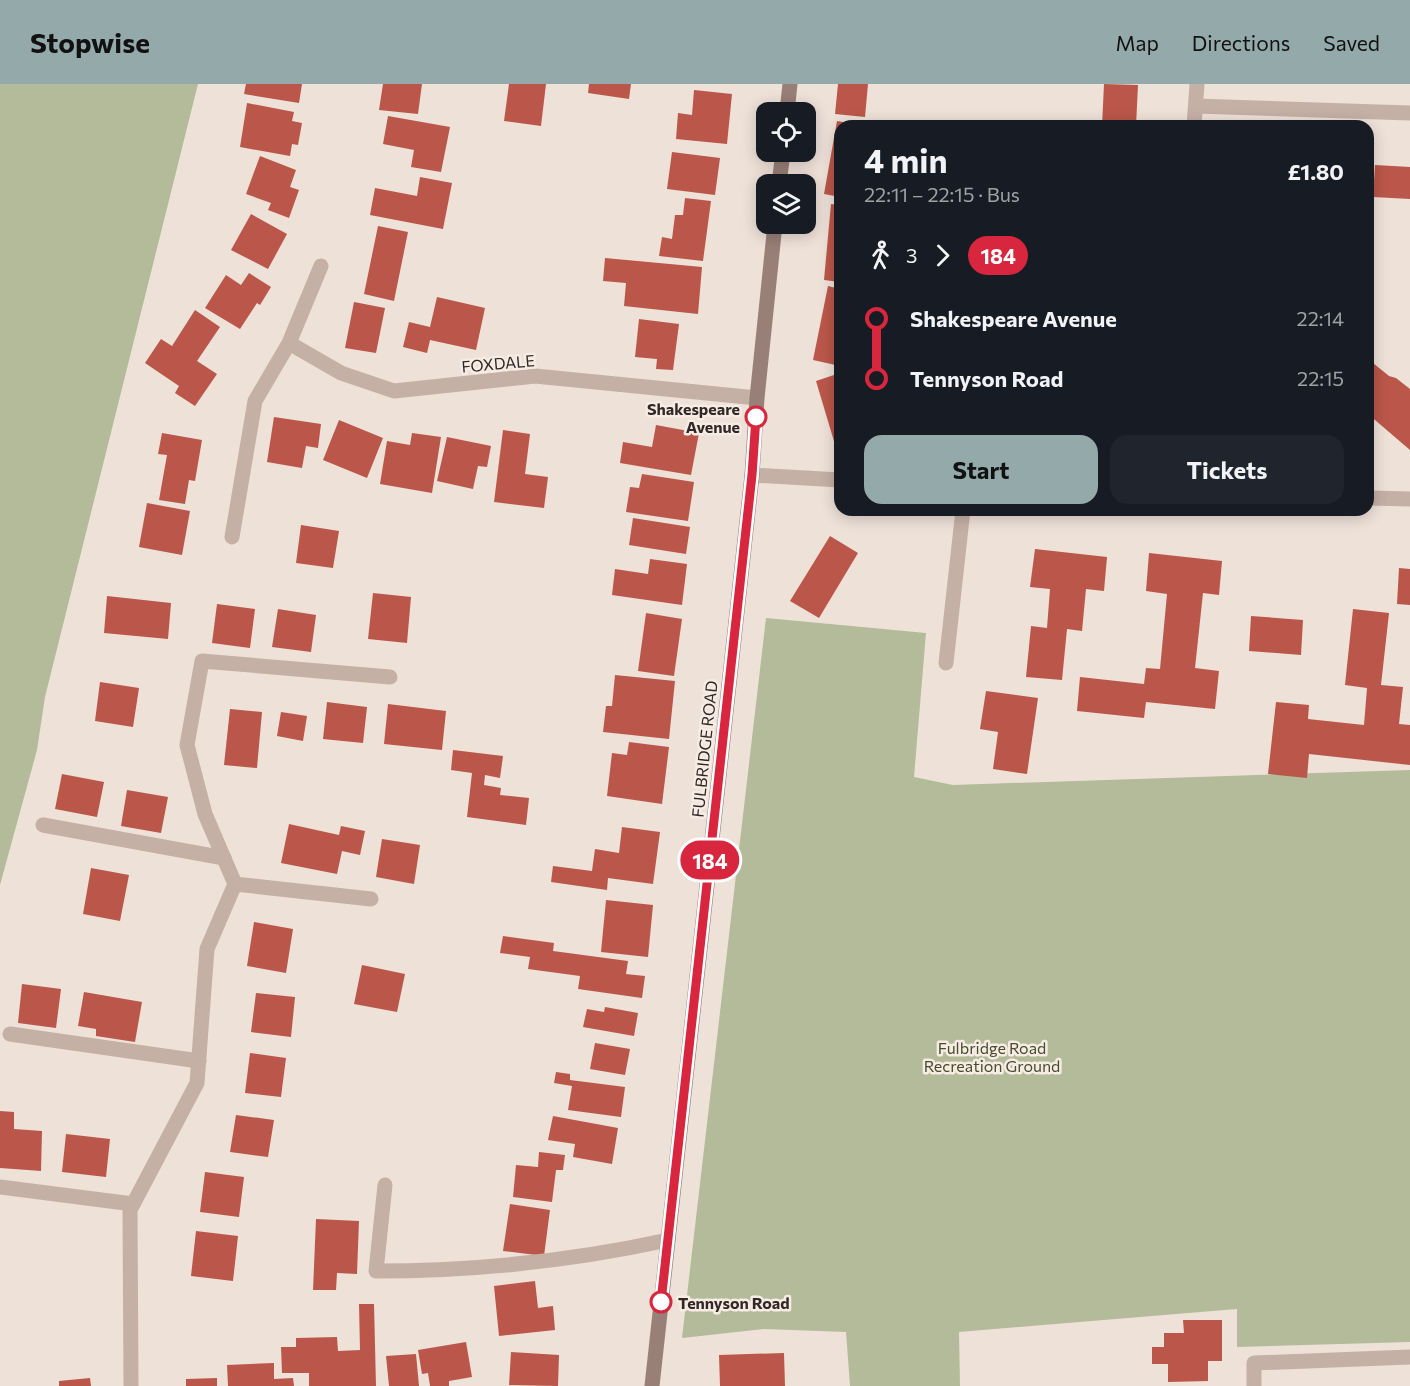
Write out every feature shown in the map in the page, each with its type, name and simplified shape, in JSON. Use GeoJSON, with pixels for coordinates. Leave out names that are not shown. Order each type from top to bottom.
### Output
{"type":"FeatureCollection","features":[{"type":"Feature","properties":{"kind":"street"},"geometry":{"type":"LineString","coordinates":[[788,102],[790,84]]}},
{"type":"Feature","properties":{"kind":"street"},"geometry":{"type":"LineString","coordinates":[[1195,120],[1197,84]]}},
{"type":"Feature","properties":{"kind":"street"},"geometry":{"type":"LineString","coordinates":[[1196,106],[1410,113]]}},
{"type":"Feature","properties":{"kind":"street","name":"FULBRIDGE ROAD"},"geometry":{"type":"LineString","coordinates":[[652,1386],[752,475],[757,398],[774,234]]}},
{"type":"Feature","properties":{"kind":"street"},"geometry":{"type":"LineString","coordinates":[[232,537],[255,401],[289,343],[321,266]]}},
{"type":"Feature","properties":{"kind":"street","name":"FOXDALE"},"geometry":{"type":"LineString","coordinates":[[289,343],[341,373],[394,391],[535,376],[757,398]]}},
{"type":"Feature","properties":{"kind":"street"},"geometry":{"type":"LineString","coordinates":[[752,475],[834,480]]}},
{"type":"Feature","properties":{"kind":"street"},"geometry":{"type":"LineString","coordinates":[[1374,498],[1410,499]]}},
{"type":"Feature","properties":{"kind":"street"},"geometry":{"type":"LineString","coordinates":[[946,663],[962,516]]}},
{"type":"Feature","properties":{"kind":"street"},"geometry":{"type":"LineString","coordinates":[[131,1386],[130,1210],[197,1083],[207,949],[235,884],[205,814],[187,745],[202,661],[390,677]]}},
{"type":"Feature","properties":{"kind":"street"},"geometry":{"type":"LineString","coordinates":[[43,825],[224,858]]}},
{"type":"Feature","properties":{"kind":"street"},"geometry":{"type":"LineString","coordinates":[[235,884],[371,899]]}},
{"type":"Feature","properties":{"kind":"street"},"geometry":{"type":"LineString","coordinates":[[10,1034],[199,1061]]}},
{"type":"Feature","properties":{"kind":"street"},"geometry":{"type":"LineString","coordinates":[[385,1185],[376,1271],[438,1271],[602,1254],[668,1240]]}},
{"type":"Feature","properties":{"kind":"street"},"geometry":{"type":"LineString","coordinates":[[0,1187],[133,1204]]}},
{"type":"Feature","properties":{"kind":"street"},"geometry":{"type":"LineString","coordinates":[[1254,1386],[1254,1363],[1410,1357]]}},
{"type":"Feature","properties":{"kind":"green space"},"geometry":{"type":"Polygon","coordinates":[[[0,84],[198,84],[45,697],[37,750],[0,885],[0,84]]]}},
{"type":"Feature","properties":{"kind":"green space","name":"Fulbridge Road Recreation Ground"},"geometry":{"type":"Polygon","coordinates":[[[766,618],[926,633],[914,777],[953,785],[1410,770],[1410,1342],[1237,1347],[1237,1309],[959,1332],[960,1386],[850,1386],[846,1332],[764,1329],[682,1338],[766,618]]]}},
{"type":"Feature","properties":{"kind":"building"},"geometry":{"type":"Polygon","coordinates":[[[246,84],[302,84],[299,103],[244,94],[246,84]]]}},
{"type":"Feature","properties":{"kind":"building"},"geometry":{"type":"Polygon","coordinates":[[[383,84],[422,84],[418,114],[379,110],[383,84]]]}},
{"type":"Feature","properties":{"kind":"building"},"geometry":{"type":"Polygon","coordinates":[[[509,84],[546,84],[541,126],[504,121],[509,84]]]}},
{"type":"Feature","properties":{"kind":"building"},"geometry":{"type":"Polygon","coordinates":[[[589,84],[631,84],[629,99],[588,93],[589,84]]]}},
{"type":"Feature","properties":{"kind":"building"},"geometry":{"type":"Polygon","coordinates":[[[838,84],[868,84],[865,117],[835,114],[838,84]]]}},
{"type":"Feature","properties":{"kind":"building"},"geometry":{"type":"Polygon","coordinates":[[[1104,84],[1138,85],[1136,120],[1102,120],[1104,84]]]}},
{"type":"Feature","properties":{"kind":"building"},"geometry":{"type":"Polygon","coordinates":[[[694,90],[732,94],[727,144],[676,139],[678,113],[692,115],[694,90]]]}},
{"type":"Feature","properties":{"kind":"building"},"geometry":{"type":"Polygon","coordinates":[[[247,103],[294,112],[292,121],[302,123],[298,145],[292,144],[290,156],[240,147],[247,103]]]}},
{"type":"Feature","properties":{"kind":"building"},"geometry":{"type":"Polygon","coordinates":[[[388,116],[450,127],[441,172],[411,167],[414,150],[383,144],[388,116]]]}},
{"type":"Feature","properties":{"kind":"building"},"geometry":{"type":"Polygon","coordinates":[[[834,138],[834,196],[824,194],[834,138]]]}},
{"type":"Feature","properties":{"kind":"building"},"geometry":{"type":"Polygon","coordinates":[[[672,152],[720,158],[715,195],[667,189],[672,152]]]}},
{"type":"Feature","properties":{"kind":"building"},"geometry":{"type":"Polygon","coordinates":[[[260,156],[296,170],[290,187],[299,190],[289,218],[268,210],[271,203],[246,194],[260,156]]]}},
{"type":"Feature","properties":{"kind":"building"},"geometry":{"type":"Polygon","coordinates":[[[1375,165],[1410,167],[1410,199],[1374,197],[1375,165]]]}},
{"type":"Feature","properties":{"kind":"building"},"geometry":{"type":"Polygon","coordinates":[[[420,177],[452,183],[443,229],[370,215],[375,188],[417,196],[420,177]]]}},
{"type":"Feature","properties":{"kind":"building"},"geometry":{"type":"Polygon","coordinates":[[[685,198],[711,201],[703,261],[659,256],[662,237],[672,239],[675,215],[683,215],[685,198]]]}},
{"type":"Feature","properties":{"kind":"building"},"geometry":{"type":"Polygon","coordinates":[[[831,204],[834,204],[834,281],[824,280],[831,204]]]}},
{"type":"Feature","properties":{"kind":"building"},"geometry":{"type":"Polygon","coordinates":[[[251,214],[287,234],[268,269],[231,250],[251,214]]]}},
{"type":"Feature","properties":{"kind":"building"},"geometry":{"type":"Polygon","coordinates":[[[378,226],[408,232],[394,301],[364,294],[378,226]]]}},
{"type":"Feature","properties":{"kind":"building"},"geometry":{"type":"Polygon","coordinates":[[[605,258],[702,267],[698,314],[624,306],[626,283],[603,281],[605,258]]]}},
{"type":"Feature","properties":{"kind":"building"},"geometry":{"type":"Polygon","coordinates":[[[249,273],[271,287],[260,305],[257,303],[240,329],[205,308],[226,275],[241,285],[249,273]]]}},
{"type":"Feature","properties":{"kind":"building"},"geometry":{"type":"Polygon","coordinates":[[[828,286],[834,288],[834,365],[813,360],[828,286]]]}},
{"type":"Feature","properties":{"kind":"building"},"geometry":{"type":"Polygon","coordinates":[[[437,297],[485,308],[476,350],[430,340],[427,353],[403,347],[409,322],[430,327],[437,297]]]}},
{"type":"Feature","properties":{"kind":"building"},"geometry":{"type":"Polygon","coordinates":[[[354,302],[385,308],[376,353],[345,348],[354,302]]]}},
{"type":"Feature","properties":{"kind":"building"},"geometry":{"type":"Polygon","coordinates":[[[195,310],[220,327],[197,361],[217,374],[195,406],[175,393],[179,386],[145,363],[161,339],[172,346],[195,310]]]}},
{"type":"Feature","properties":{"kind":"building"},"geometry":{"type":"Polygon","coordinates":[[[639,319],[679,324],[673,370],[656,369],[657,359],[635,357],[639,319]]]}},
{"type":"Feature","properties":{"kind":"building"},"geometry":{"type":"Polygon","coordinates":[[[1374,364],[1410,389],[1410,450],[1374,419],[1374,364]]]}},
{"type":"Feature","properties":{"kind":"building"},"geometry":{"type":"Polygon","coordinates":[[[834,375],[834,441],[816,381],[834,375]]]}},
{"type":"Feature","properties":{"kind":"building"},"geometry":{"type":"Polygon","coordinates":[[[274,417],[321,424],[318,448],[306,446],[302,468],[267,462],[274,417]]]}},
{"type":"Feature","properties":{"kind":"building"},"geometry":{"type":"Polygon","coordinates":[[[339,420],[383,438],[367,478],[323,460],[339,420]]]}},
{"type":"Feature","properties":{"kind":"building"},"geometry":{"type":"Polygon","coordinates":[[[656,425],[699,433],[691,475],[620,463],[623,442],[652,447],[656,425]]]}},
{"type":"Feature","properties":{"kind":"building"},"geometry":{"type":"Polygon","coordinates":[[[503,430],[530,434],[525,474],[548,477],[544,508],[494,502],[503,430]]]}},
{"type":"Feature","properties":{"kind":"building"},"geometry":{"type":"Polygon","coordinates":[[[162,433],[202,440],[195,481],[189,480],[185,504],[159,500],[167,455],[158,454],[162,433]]]}},
{"type":"Feature","properties":{"kind":"building"},"geometry":{"type":"Polygon","coordinates":[[[412,433],[441,437],[432,493],[380,484],[387,441],[410,445],[412,433]]]}},
{"type":"Feature","properties":{"kind":"building"},"geometry":{"type":"Polygon","coordinates":[[[447,437],[491,446],[487,467],[478,466],[473,489],[437,481],[447,437]]]}},
{"type":"Feature","properties":{"kind":"building"},"geometry":{"type":"Polygon","coordinates":[[[642,474],[694,482],[688,521],[626,512],[630,487],[639,488],[642,474]]]}},
{"type":"Feature","properties":{"kind":"building"},"geometry":{"type":"Polygon","coordinates":[[[147,503],[190,511],[182,555],[139,547],[147,503]]]}},
{"type":"Feature","properties":{"kind":"building"},"geometry":{"type":"Polygon","coordinates":[[[633,518],[690,527],[686,554],[629,545],[633,518]]]}},
{"type":"Feature","properties":{"kind":"building"},"geometry":{"type":"Polygon","coordinates":[[[301,525],[339,531],[333,568],[296,563],[301,525]]]}},
{"type":"Feature","properties":{"kind":"building"},"geometry":{"type":"Polygon","coordinates":[[[830,536],[858,553],[819,618],[790,601],[830,536]]]}},
{"type":"Feature","properties":{"kind":"building"},"geometry":{"type":"Polygon","coordinates":[[[1035,549],[1107,557],[1104,591],[1086,589],[1082,631],[1067,629],[1062,680],[1026,677],[1031,626],[1047,628],[1050,589],[1030,587],[1035,549]]]}},
{"type":"Feature","properties":{"kind":"building"},"geometry":{"type":"Polygon","coordinates":[[[1149,553],[1222,561],[1219,595],[1203,593],[1195,668],[1219,671],[1215,709],[1146,702],[1144,718],[1077,711],[1080,677],[1144,684],[1146,668],[1160,669],[1167,594],[1146,591],[1149,553]]]}},
{"type":"Feature","properties":{"kind":"building"},"geometry":{"type":"Polygon","coordinates":[[[650,559],[687,564],[682,605],[612,595],[615,569],[648,574],[650,559]]]}},
{"type":"Feature","properties":{"kind":"building"},"geometry":{"type":"Polygon","coordinates":[[[1399,568],[1410,569],[1410,605],[1397,604],[1399,568]]]}},
{"type":"Feature","properties":{"kind":"building"},"geometry":{"type":"Polygon","coordinates":[[[373,593],[411,597],[407,643],[368,639],[373,593]]]}},
{"type":"Feature","properties":{"kind":"building"},"geometry":{"type":"Polygon","coordinates":[[[107,596],[171,603],[168,639],[104,633],[107,596]]]}},
{"type":"Feature","properties":{"kind":"building"},"geometry":{"type":"Polygon","coordinates":[[[217,604],[255,609],[250,648],[212,643],[217,604]]]}},
{"type":"Feature","properties":{"kind":"building"},"geometry":{"type":"Polygon","coordinates":[[[278,609],[316,615],[311,652],[272,647],[278,609]]]}},
{"type":"Feature","properties":{"kind":"building"},"geometry":{"type":"Polygon","coordinates":[[[1353,609],[1389,613],[1381,685],[1403,687],[1399,724],[1410,725],[1410,765],[1309,754],[1307,778],[1268,774],[1276,702],[1309,705],[1308,719],[1364,725],[1367,688],[1345,685],[1353,609]]]}},
{"type":"Feature","properties":{"kind":"building"},"geometry":{"type":"Polygon","coordinates":[[[646,613],[682,619],[674,676],[638,671],[646,613]]]}},
{"type":"Feature","properties":{"kind":"building"},"geometry":{"type":"Polygon","coordinates":[[[1251,616],[1303,620],[1301,655],[1249,651],[1251,616]]]}},
{"type":"Feature","properties":{"kind":"building"},"geometry":{"type":"Polygon","coordinates":[[[615,675],[675,681],[669,739],[603,732],[606,706],[612,706],[615,675]]]}},
{"type":"Feature","properties":{"kind":"building"},"geometry":{"type":"Polygon","coordinates":[[[100,682],[139,688],[133,727],[95,721],[100,682]]]}},
{"type":"Feature","properties":{"kind":"building"},"geometry":{"type":"Polygon","coordinates":[[[986,691],[1038,698],[1027,774],[993,769],[998,732],[980,729],[986,691]]]}},
{"type":"Feature","properties":{"kind":"building"},"geometry":{"type":"Polygon","coordinates":[[[327,702],[367,707],[363,743],[323,739],[327,702]]]}},
{"type":"Feature","properties":{"kind":"building"},"geometry":{"type":"Polygon","coordinates":[[[388,704],[446,711],[442,750],[384,744],[388,704]]]}},
{"type":"Feature","properties":{"kind":"building"},"geometry":{"type":"Polygon","coordinates":[[[230,709],[262,712],[257,768],[224,765],[230,709]]]}},
{"type":"Feature","properties":{"kind":"building"},"geometry":{"type":"Polygon","coordinates":[[[281,712],[307,716],[303,741],[277,736],[281,712]]]}},
{"type":"Feature","properties":{"kind":"building"},"geometry":{"type":"Polygon","coordinates":[[[629,742],[669,747],[662,804],[607,796],[612,753],[627,755],[629,742]]]}},
{"type":"Feature","properties":{"kind":"building"},"geometry":{"type":"Polygon","coordinates":[[[453,750],[503,756],[500,778],[485,775],[484,785],[501,788],[500,795],[529,798],[526,825],[467,817],[472,773],[451,770],[453,750]]]}},
{"type":"Feature","properties":{"kind":"building"},"geometry":{"type":"Polygon","coordinates":[[[62,774],[104,782],[97,817],[55,809],[62,774]]]}},
{"type":"Feature","properties":{"kind":"building"},"geometry":{"type":"Polygon","coordinates":[[[127,790],[168,797],[161,833],[121,826],[127,790]]]}},
{"type":"Feature","properties":{"kind":"building"},"geometry":{"type":"Polygon","coordinates":[[[289,824],[339,835],[341,826],[365,831],[360,855],[342,851],[337,874],[281,863],[289,824]]]}},
{"type":"Feature","properties":{"kind":"building"},"geometry":{"type":"Polygon","coordinates":[[[622,827],[660,832],[653,884],[608,878],[607,890],[551,882],[553,866],[592,871],[595,849],[619,853],[622,827]]]}},
{"type":"Feature","properties":{"kind":"building"},"geometry":{"type":"Polygon","coordinates":[[[382,839],[420,845],[414,884],[376,877],[382,839]]]}},
{"type":"Feature","properties":{"kind":"building"},"geometry":{"type":"Polygon","coordinates":[[[91,868],[129,875],[120,921],[83,914],[91,868]]]}},
{"type":"Feature","properties":{"kind":"building"},"geometry":{"type":"Polygon","coordinates":[[[606,900],[653,905],[648,957],[601,952],[606,900]]]}},
{"type":"Feature","properties":{"kind":"building"},"geometry":{"type":"Polygon","coordinates":[[[254,922],[293,929],[286,973],[247,966],[254,922]]]}},
{"type":"Feature","properties":{"kind":"building"},"geometry":{"type":"Polygon","coordinates":[[[503,936],[554,943],[553,951],[628,961],[626,974],[645,976],[642,998],[578,989],[580,976],[528,969],[530,957],[500,953],[503,936]]]}},
{"type":"Feature","properties":{"kind":"building"},"geometry":{"type":"Polygon","coordinates":[[[362,965],[405,974],[397,1012],[354,1004],[362,965]]]}},
{"type":"Feature","properties":{"kind":"building"},"geometry":{"type":"Polygon","coordinates":[[[22,984],[61,989],[56,1028],[18,1023],[22,984]]]}},
{"type":"Feature","properties":{"kind":"building"},"geometry":{"type":"Polygon","coordinates":[[[84,992],[142,1002],[135,1042],[96,1036],[96,1029],[78,1026],[84,992]]]}},
{"type":"Feature","properties":{"kind":"building"},"geometry":{"type":"Polygon","coordinates":[[[256,993],[295,997],[291,1037],[251,1032],[256,993]]]}},
{"type":"Feature","properties":{"kind":"building"},"geometry":{"type":"Polygon","coordinates":[[[605,1007],[638,1013],[634,1036],[583,1027],[587,1009],[604,1012],[605,1007]]]}},
{"type":"Feature","properties":{"kind":"building"},"geometry":{"type":"Polygon","coordinates":[[[595,1043],[630,1049],[625,1075],[590,1069],[595,1043]]]}},
{"type":"Feature","properties":{"kind":"building"},"geometry":{"type":"Polygon","coordinates":[[[250,1053],[286,1058],[281,1097],[245,1093],[250,1053]]]}},
{"type":"Feature","properties":{"kind":"building"},"geometry":{"type":"Polygon","coordinates":[[[556,1072],[570,1074],[570,1080],[625,1087],[621,1117],[568,1110],[572,1086],[554,1083],[556,1072]]]}},
{"type":"Feature","properties":{"kind":"building"},"geometry":{"type":"Polygon","coordinates":[[[0,1111],[14,1112],[14,1129],[42,1131],[41,1171],[0,1168],[0,1111]]]}},
{"type":"Feature","properties":{"kind":"building"},"geometry":{"type":"Polygon","coordinates":[[[236,1115],[274,1120],[268,1157],[230,1152],[236,1115]]]}},
{"type":"Feature","properties":{"kind":"building"},"geometry":{"type":"Polygon","coordinates":[[[553,1116],[618,1128],[612,1164],[573,1157],[575,1144],[548,1140],[553,1116]]]}},
{"type":"Feature","properties":{"kind":"building"},"geometry":{"type":"Polygon","coordinates":[[[66,1134],[110,1139],[106,1177],[62,1172],[66,1134]]]}},
{"type":"Feature","properties":{"kind":"building"},"geometry":{"type":"Polygon","coordinates":[[[539,1152],[565,1155],[563,1170],[556,1170],[552,1202],[513,1197],[516,1165],[538,1167],[539,1152]]]}},
{"type":"Feature","properties":{"kind":"building"},"geometry":{"type":"Polygon","coordinates":[[[205,1172],[244,1177],[239,1217],[200,1212],[205,1172]]]}},
{"type":"Feature","properties":{"kind":"building"},"geometry":{"type":"Polygon","coordinates":[[[510,1204],[550,1210],[544,1256],[503,1251],[510,1204]]]}},
{"type":"Feature","properties":{"kind":"building"},"geometry":{"type":"Polygon","coordinates":[[[316,1219],[359,1221],[357,1274],[337,1273],[336,1290],[313,1290],[316,1219]]]}},
{"type":"Feature","properties":{"kind":"building"},"geometry":{"type":"Polygon","coordinates":[[[196,1231],[238,1236],[233,1281],[191,1276],[196,1231]]]}},
{"type":"Feature","properties":{"kind":"building"},"geometry":{"type":"Polygon","coordinates":[[[535,1281],[538,1308],[553,1306],[555,1330],[499,1336],[494,1286],[535,1281]]]}},
{"type":"Feature","properties":{"kind":"building"},"geometry":{"type":"Polygon","coordinates":[[[359,1304],[374,1304],[376,1386],[309,1386],[309,1373],[282,1373],[281,1347],[296,1347],[296,1338],[337,1337],[338,1351],[360,1350],[359,1304]]]}},
{"type":"Feature","properties":{"kind":"building"},"geometry":{"type":"Polygon","coordinates":[[[1183,1320],[1222,1320],[1222,1361],[1208,1361],[1208,1381],[1168,1382],[1168,1364],[1152,1364],[1152,1347],[1164,1347],[1164,1333],[1184,1333],[1183,1320]]]}},
{"type":"Feature","properties":{"kind":"building"},"geometry":{"type":"Polygon","coordinates":[[[466,1342],[472,1377],[449,1381],[449,1386],[430,1386],[428,1373],[422,1374],[418,1350],[466,1342]]]}},
{"type":"Feature","properties":{"kind":"building"},"geometry":{"type":"Polygon","coordinates":[[[511,1352],[559,1355],[558,1386],[509,1385],[511,1352]]]}},
{"type":"Feature","properties":{"kind":"building"},"geometry":{"type":"Polygon","coordinates":[[[784,1353],[785,1386],[720,1386],[719,1355],[784,1353]]]}},
{"type":"Feature","properties":{"kind":"building"},"geometry":{"type":"Polygon","coordinates":[[[416,1354],[419,1386],[389,1386],[386,1356],[416,1354]]]}},
{"type":"Feature","properties":{"kind":"building"},"geometry":{"type":"Polygon","coordinates":[[[274,1363],[274,1379],[293,1378],[294,1386],[228,1386],[227,1365],[274,1363]]]}},
{"type":"Feature","properties":{"kind":"building"},"geometry":{"type":"Polygon","coordinates":[[[90,1378],[91,1386],[59,1386],[59,1381],[90,1378]]]}},
{"type":"Feature","properties":{"kind":"building"},"geometry":{"type":"Polygon","coordinates":[[[217,1378],[217,1386],[186,1386],[186,1379],[217,1378]]]}},
{"type":"Feature","properties":{"kind":"bus line","name":"184"},"geometry":{"type":"LineString","coordinates":[[661,1302],[752,475],[756,417]]}},
{"type":"Feature","properties":{"kind":"place","name":"Shakespeare Avenue"},"geometry":{"type":"Point","coordinates":[756,417]}},
{"type":"Feature","properties":{"kind":"place","name":"Tennyson Road"},"geometry":{"type":"Point","coordinates":[661,1302]}}]}
